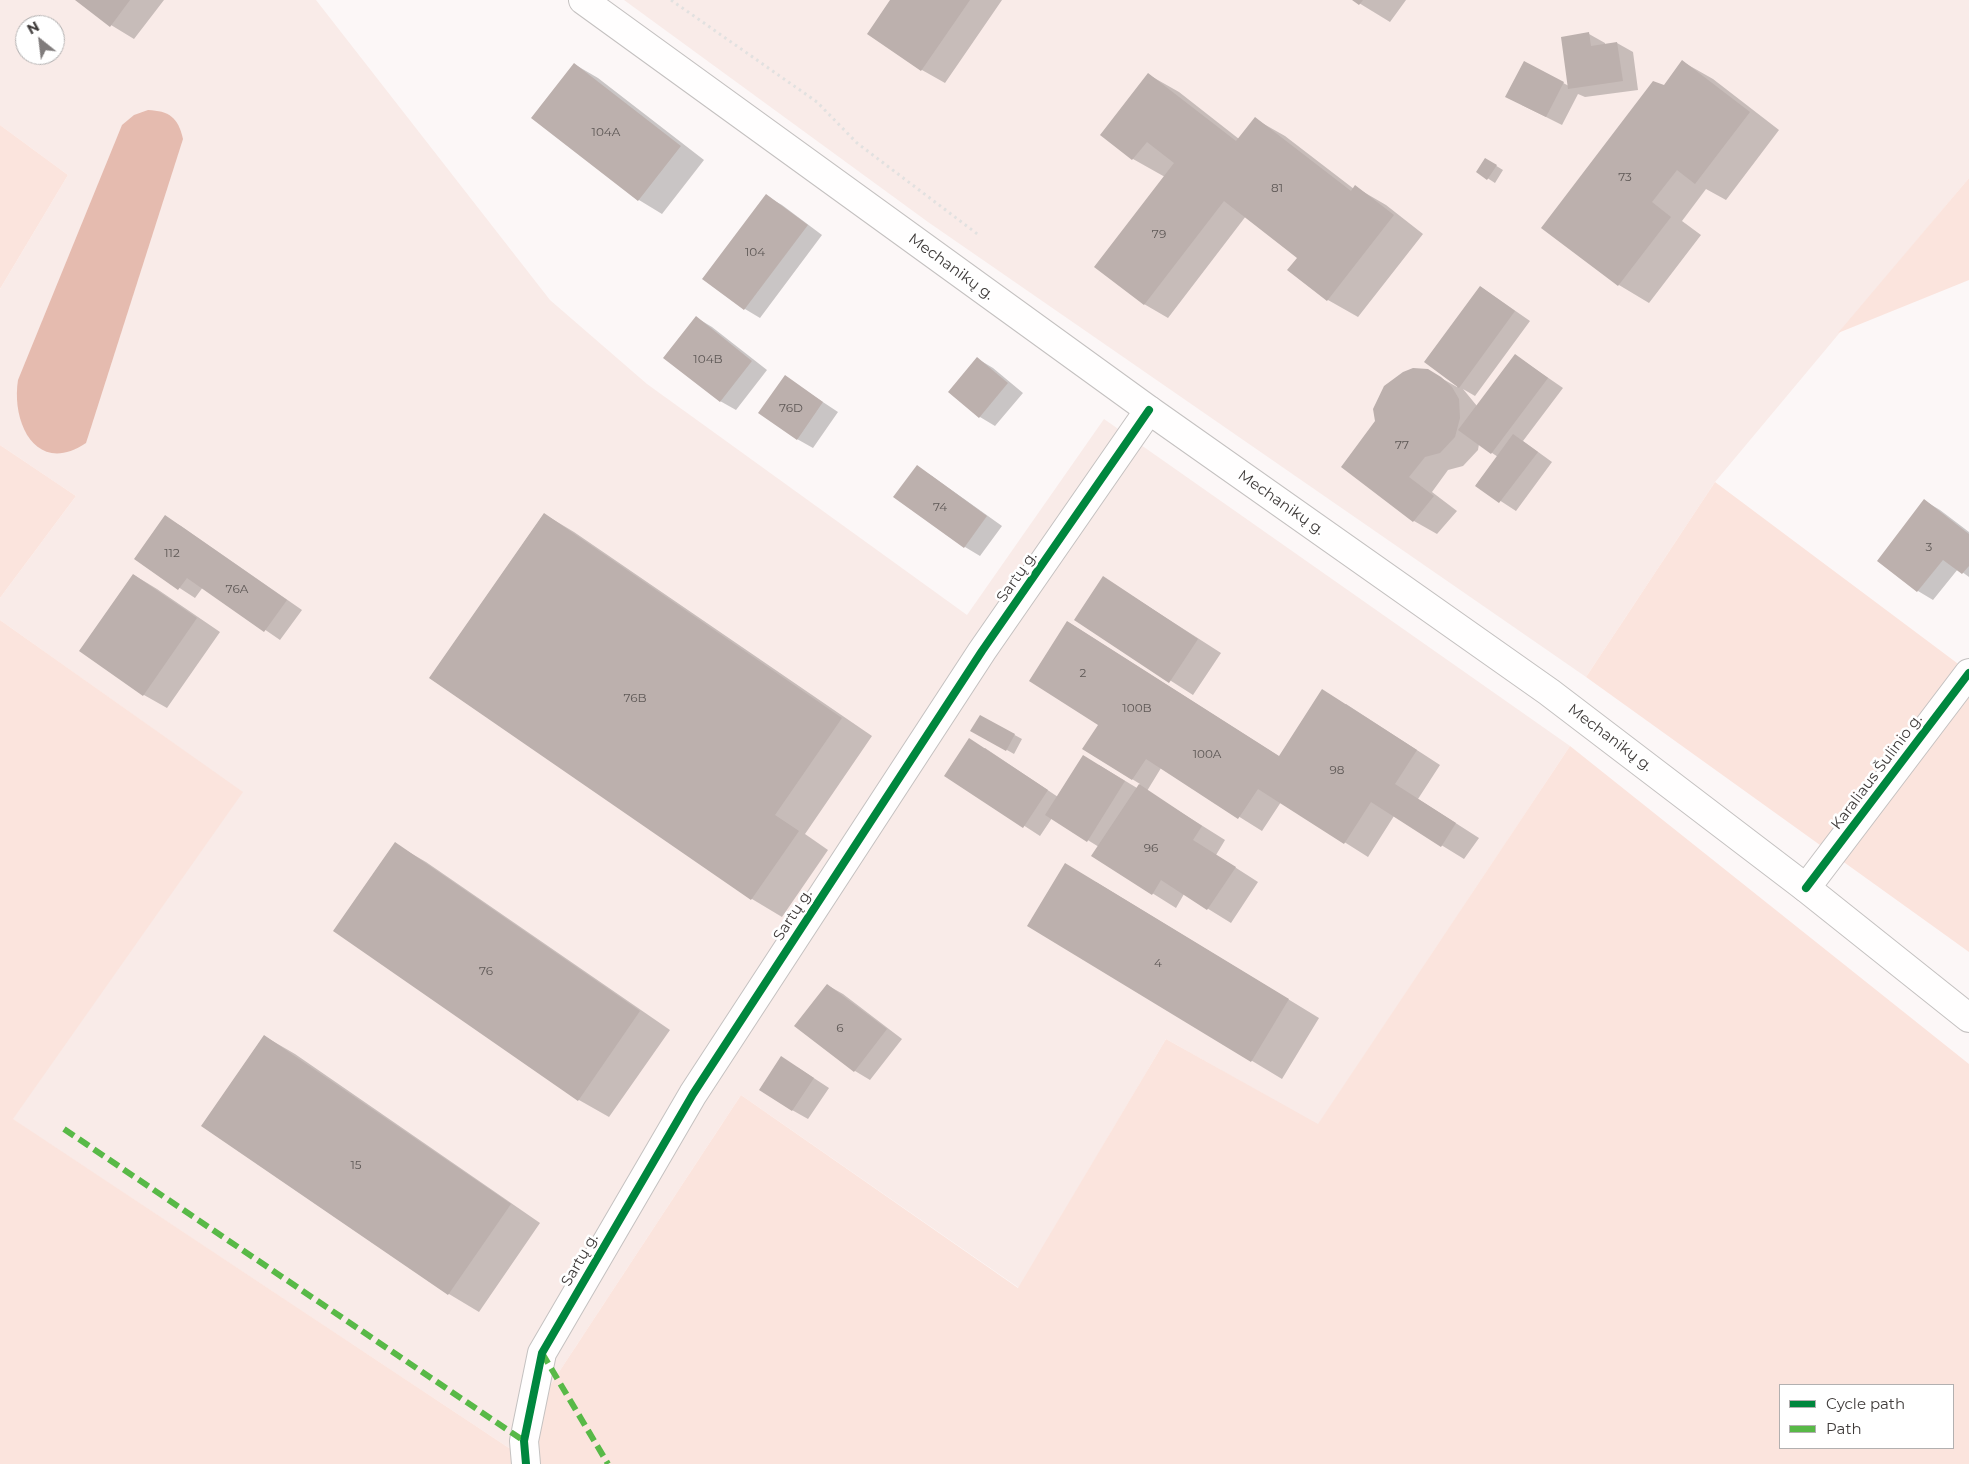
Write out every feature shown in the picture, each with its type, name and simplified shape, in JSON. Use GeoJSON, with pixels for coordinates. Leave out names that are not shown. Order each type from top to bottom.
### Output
{"type":"FeatureCollection","features":[{"type":"Feature","properties":{"kind":"main road","name":"Mechanikų g."},"geometry":{"type":"LineString","coordinates":[[583,0],[1149,410],[1549,692],[1806,888],[1969,1018]]}},
{"type":"Feature","properties":{"kind":"main road","name":"Sartų g."},"geometry":{"type":"LineString","coordinates":[[526,1464],[524,1441],[542,1353],[693,1094],[982,651],[1149,410]]}},
{"type":"Feature","properties":{"kind":"main road","name":"Karaliaus Šulinio g."},"geometry":{"type":"LineString","coordinates":[[1806,888],[1969,673]]}},
{"type":"Feature","properties":{"kind":"path"},"geometry":{"type":"LineString","coordinates":[[671,0],[817,102],[857,143],[980,236]]}},
{"type":"Feature","properties":{"kind":"shaded area"},"geometry":{"type":"Polygon","coordinates":[[[0,0],[316,0],[550,300],[647,384],[967,615],[1104,419],[1570,746],[1318,1125],[1166,1039],[1019,1288],[741,1095],[509,1448],[12,1119],[242,792],[0,620],[0,598],[76,496],[0,445],[0,289],[68,175],[0,125],[0,0]]]}},
{"type":"Feature","properties":{"kind":"shaded area"},"geometry":{"type":"Polygon","coordinates":[[[624,0],[1969,0],[1969,178],[1715,482],[1586,677],[928,222],[624,0]]]}},
{"type":"Feature","properties":{"kind":"shaded area"},"geometry":{"type":"Polygon","coordinates":[[[148,110],[162,112],[172,117],[181,131],[183,139],[86,443],[69,452],[54,453],[41,449],[31,440],[24,428],[19,413],[17,397],[18,380],[122,125],[134,115],[148,110]]]}},
{"type":"Feature","properties":{"kind":"shaded area"},"geometry":{"type":"Polygon","coordinates":[[[0,125],[68,175],[0,289],[0,125]]]}},
{"type":"Feature","properties":{"kind":"shaded area"},"geometry":{"type":"Polygon","coordinates":[[[1969,178],[1969,280],[1838,333],[1969,178]]]}},
{"type":"Feature","properties":{"kind":"shaded area"},"geometry":{"type":"Polygon","coordinates":[[[0,445],[76,496],[0,598],[0,445]]]}},
{"type":"Feature","properties":{"kind":"shaded area"},"geometry":{"type":"Polygon","coordinates":[[[1715,482],[1969,672],[1969,952],[1586,677],[1715,482]]]}},
{"type":"Feature","properties":{"kind":"shaded area"},"geometry":{"type":"Polygon","coordinates":[[[0,620],[243,792],[13,1119],[509,1448],[741,1095],[1018,1288],[1166,1039],[1318,1124],[1570,746],[1969,1064],[1969,1464],[0,1464],[0,620]]]}},
{"type":"Feature","properties":{"kind":"building"},"geometry":{"type":"Polygon","coordinates":[[[75,0],[130,0],[110,27],[75,0]]]}},
{"type":"Feature","properties":{"kind":"building"},"geometry":{"type":"Polygon","coordinates":[[[890,0],[970,0],[921,71],[867,34],[890,0]]]}},
{"type":"Feature","properties":{"kind":"building"},"geometry":{"type":"Polygon","coordinates":[[[1352,0],[1363,0],[1359,5],[1352,0]]]}},
{"type":"Feature","properties":{"kind":"building"},"geometry":{"type":"Polygon","coordinates":[[[1589,32],[1591,46],[1617,42],[1623,81],[1568,89],[1561,37],[1589,32]]]}},
{"type":"Feature","properties":{"kind":"building"},"geometry":{"type":"Polygon","coordinates":[[[1682,60],[1750,112],[1695,184],[1677,170],[1652,202],[1671,217],[1618,286],[1541,228],[1653,81],[1664,85],[1682,60]]]}},
{"type":"Feature","properties":{"kind":"building"},"geometry":{"type":"Polygon","coordinates":[[[1524,61],[1564,82],[1546,117],[1505,97],[1524,61]]]}},
{"type":"Feature","properties":{"kind":"building"},"geometry":{"type":"Polygon","coordinates":[[[574,63],[681,146],[638,201],[531,118],[574,63]]]}},
{"type":"Feature","properties":{"kind":"building"},"geometry":{"type":"Polygon","coordinates":[[[1148,73],[1236,141],[1255,117],[1351,191],[1355,185],[1394,215],[1327,301],[1287,270],[1297,258],[1224,201],[1144,305],[1094,267],[1174,163],[1147,142],[1132,160],[1100,135],[1148,73]]]}},
{"type":"Feature","properties":{"kind":"building"},"geometry":{"type":"Polygon","coordinates":[[[1485,158],[1497,165],[1487,180],[1476,172],[1485,158]]]}},
{"type":"Feature","properties":{"kind":"building"},"geometry":{"type":"Polygon","coordinates":[[[766,194],[808,225],[744,310],[702,279],[766,194]]]}},
{"type":"Feature","properties":{"kind":"building"},"geometry":{"type":"Polygon","coordinates":[[[1480,286],[1515,311],[1459,388],[1424,362],[1480,286]]]}},
{"type":"Feature","properties":{"kind":"building"},"geometry":{"type":"Polygon","coordinates":[[[696,316],[752,361],[720,402],[663,358],[696,316]]]}},
{"type":"Feature","properties":{"kind":"building"},"geometry":{"type":"Polygon","coordinates":[[[1515,354],[1548,378],[1491,454],[1458,430],[1515,354]]]}},
{"type":"Feature","properties":{"kind":"building"},"geometry":{"type":"Polygon","coordinates":[[[977,357],[1008,383],[979,418],[948,392],[977,357]]]}},
{"type":"Feature","properties":{"kind":"building"},"geometry":{"type":"Polygon","coordinates":[[[1413,368],[1428,369],[1452,387],[1459,399],[1460,418],[1455,437],[1440,453],[1425,457],[1409,477],[1434,496],[1413,522],[1341,467],[1375,421],[1373,409],[1384,386],[1403,372],[1413,368]]]}},
{"type":"Feature","properties":{"kind":"building"},"geometry":{"type":"Polygon","coordinates":[[[785,375],[823,402],[797,440],[758,413],[785,375]]]}},
{"type":"Feature","properties":{"kind":"building"},"geometry":{"type":"Polygon","coordinates":[[[1513,434],[1538,452],[1499,503],[1475,486],[1513,434]]]}},
{"type":"Feature","properties":{"kind":"building"},"geometry":{"type":"Polygon","coordinates":[[[917,465],[987,516],[964,548],[893,497],[917,465]]]}},
{"type":"Feature","properties":{"kind":"building"},"geometry":{"type":"Polygon","coordinates":[[[1924,499],[1969,534],[1969,566],[1962,574],[1943,560],[1917,592],[1877,561],[1924,499]]]}},
{"type":"Feature","properties":{"kind":"building"},"geometry":{"type":"Polygon","coordinates":[[[544,513],[842,718],[775,815],[799,831],[751,900],[429,678],[544,513]]]}},
{"type":"Feature","properties":{"kind":"building"},"geometry":{"type":"Polygon","coordinates":[[[165,515],[287,600],[264,632],[187,578],[178,590],[134,559],[165,515]]]}},
{"type":"Feature","properties":{"kind":"building"},"geometry":{"type":"Polygon","coordinates":[[[133,574],[197,618],[143,696],[79,651],[133,574]]]}},
{"type":"Feature","properties":{"kind":"building"},"geometry":{"type":"Polygon","coordinates":[[[1103,576],[1198,639],[1169,683],[1074,620],[1103,576]]]}},
{"type":"Feature","properties":{"kind":"building"},"geometry":{"type":"Polygon","coordinates":[[[1067,621],[1279,756],[1322,689],[1417,750],[1395,784],[1456,823],[1441,847],[1371,802],[1344,844],[1258,789],[1238,819],[1146,759],[1132,780],[1082,749],[1098,725],[1029,681],[1067,621]]]}},
{"type":"Feature","properties":{"kind":"building"},"geometry":{"type":"Polygon","coordinates":[[[980,715],[1015,734],[1006,751],[970,731],[980,715]]]}},
{"type":"Feature","properties":{"kind":"building"},"geometry":{"type":"Polygon","coordinates":[[[969,738],[1048,790],[1023,828],[944,776],[969,738]]]}},
{"type":"Feature","properties":{"kind":"building"},"geometry":{"type":"Polygon","coordinates":[[[1083,755],[1125,781],[1087,842],[1045,815],[1083,755]]]}},
{"type":"Feature","properties":{"kind":"building"},"geometry":{"type":"Polygon","coordinates":[[[1139,784],[1202,826],[1193,840],[1236,867],[1207,910],[1161,880],[1152,895],[1091,856],[1139,784]]]}},
{"type":"Feature","properties":{"kind":"building"},"geometry":{"type":"Polygon","coordinates":[[[395,842],[640,1011],[578,1101],[333,931],[395,842]]]}},
{"type":"Feature","properties":{"kind":"building"},"geometry":{"type":"Polygon","coordinates":[[[1065,863],[1289,999],[1251,1062],[1027,926],[1065,863]]]}},
{"type":"Feature","properties":{"kind":"building"},"geometry":{"type":"Polygon","coordinates":[[[827,984],[887,1029],[854,1072],[794,1026],[827,984]]]}},
{"type":"Feature","properties":{"kind":"building"},"geometry":{"type":"Polygon","coordinates":[[[264,1035],[511,1204],[448,1295],[201,1126],[264,1035]]]}},
{"type":"Feature","properties":{"kind":"building"},"geometry":{"type":"Polygon","coordinates":[[[781,1056],[814,1078],[792,1111],[759,1090],[781,1056]]]}},
{"type":"Feature","properties":{"kind":"marked path"},"geometry":{"type":"LineString","coordinates":[[64,1129],[524,1441]]}},
{"type":"Feature","properties":{"kind":"marked path"},"geometry":{"type":"LineString","coordinates":[[542,1353],[608,1464]]}},
{"type":"Feature","properties":{"kind":"cycle path"},"geometry":{"type":"LineString","coordinates":[[526,1464],[524,1441],[542,1353],[693,1094],[982,651],[1149,410]]}},
{"type":"Feature","properties":{"kind":"cycle path"},"geometry":{"type":"LineString","coordinates":[[1806,888],[1969,673]]}}]}
